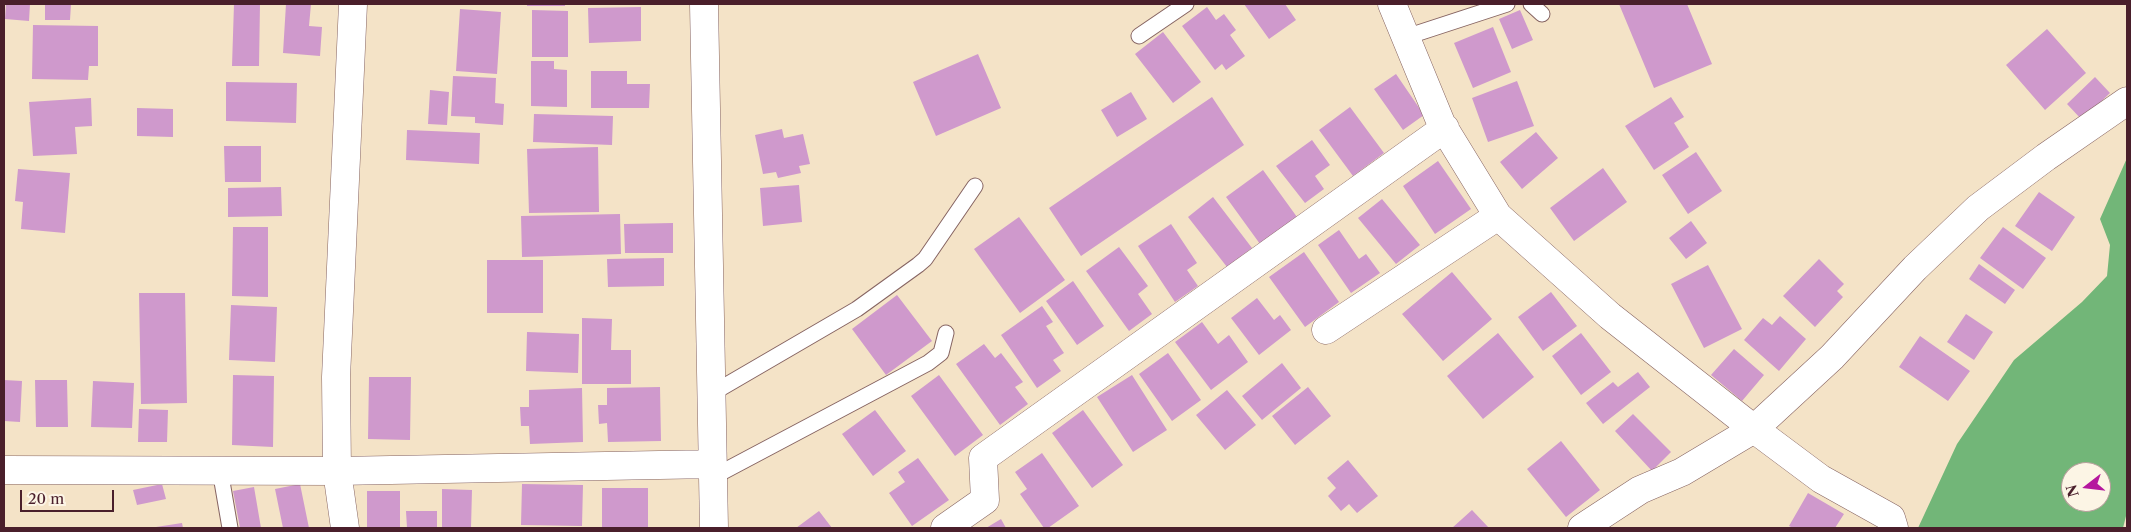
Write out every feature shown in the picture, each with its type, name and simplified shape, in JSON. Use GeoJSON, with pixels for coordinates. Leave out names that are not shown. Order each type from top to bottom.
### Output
{"type":"FeatureCollection","features":[{"type":"Feature","properties":{"kind":"street"},"geometry":{"type":"LineString","coordinates":[[345,528],[337,471],[336,377],[353,4]]}},
{"type":"Feature","properties":{"kind":"street"},"geometry":{"type":"LineString","coordinates":[[704,4],[714,528]]}},
{"type":"Feature","properties":{"kind":"street"},"geometry":{"type":"LineString","coordinates":[[1392,4],[1445,128],[1498,216],[1610,316],[1754,429],[1822,479],[1891,518],[1894,528]]}},
{"type":"Feature","properties":{"kind":"street"},"geometry":{"type":"LineString","coordinates":[[1582,528],[1640,490],[1682,472],[1754,429],[1832,357],[1914,268],[1978,208],[2046,157],[2127,102]]}},
{"type":"Feature","properties":{"kind":"street"},"geometry":{"type":"LineString","coordinates":[[945,528],[985,500],[983,458],[1445,128]]}},
{"type":"Feature","properties":{"kind":"street"},"geometry":{"type":"LineString","coordinates":[[1326,330],[1498,216]]}},
{"type":"Feature","properties":{"kind":"street"},"geometry":{"type":"LineString","coordinates":[[4,470],[713,470]]}},
{"type":"Feature","properties":{"kind":"lane"},"geometry":{"type":"LineString","coordinates":[[1139,36],[1186,4]]}},
{"type":"Feature","properties":{"kind":"lane"},"geometry":{"type":"LineString","coordinates":[[1406,37],[1506,4]]}},
{"type":"Feature","properties":{"kind":"lane"},"geometry":{"type":"LineString","coordinates":[[711,394],[857,309],[925,259],[975,186]]}},
{"type":"Feature","properties":{"kind":"lane"},"geometry":{"type":"LineString","coordinates":[[713,470],[928,363],[941,353],[946,333]]}},
{"type":"Feature","properties":{"kind":"lane"},"geometry":{"type":"LineString","coordinates":[[220,470],[230,528]]}},
{"type":"Feature","properties":{"kind":"green space"},"geometry":{"type":"Polygon","coordinates":[[[2127,158],[2127,512],[2123,528],[1918,528],[1957,444],[2014,360],[2082,302],[2107,276],[2110,245],[2100,219],[2127,158]]]}},
{"type":"Feature","properties":{"kind":"building"},"geometry":{"type":"Polygon","coordinates":[[[6,4],[30,4],[29,21],[5,19],[6,4]]]}},
{"type":"Feature","properties":{"kind":"building"},"geometry":{"type":"Polygon","coordinates":[[[45,4],[71,4],[70,20],[45,20],[45,4]]]}},
{"type":"Feature","properties":{"kind":"building"},"geometry":{"type":"Polygon","coordinates":[[[234,4],[260,4],[259,66],[232,66],[234,4]]]}},
{"type":"Feature","properties":{"kind":"building"},"geometry":{"type":"Polygon","coordinates":[[[286,4],[311,4],[309,26],[322,27],[320,56],[283,53],[286,4]]]}},
{"type":"Feature","properties":{"kind":"building"},"geometry":{"type":"Polygon","coordinates":[[[527,4],[565,4],[565,6],[527,6],[527,4]]]}},
{"type":"Feature","properties":{"kind":"building"},"geometry":{"type":"Polygon","coordinates":[[[1244,4],[1285,4],[1296,20],[1269,39],[1244,4]]]}},
{"type":"Feature","properties":{"kind":"building"},"geometry":{"type":"Polygon","coordinates":[[[1619,4],[1687,4],[1712,64],[1654,88],[1619,4]]]}},
{"type":"Feature","properties":{"kind":"building"},"geometry":{"type":"Polygon","coordinates":[[[641,7],[641,41],[589,43],[588,8],[641,7]]]}},
{"type":"Feature","properties":{"kind":"building"},"geometry":{"type":"Polygon","coordinates":[[[1207,7],[1216,20],[1224,14],[1236,30],[1230,35],[1245,56],[1226,70],[1222,64],[1215,70],[1182,26],[1207,7]]]}},
{"type":"Feature","properties":{"kind":"building"},"geometry":{"type":"Polygon","coordinates":[[[460,9],[501,12],[497,74],[456,71],[460,9]]]}},
{"type":"Feature","properties":{"kind":"building"},"geometry":{"type":"Polygon","coordinates":[[[532,10],[568,11],[568,57],[532,57],[532,10]]]}},
{"type":"Feature","properties":{"kind":"building"},"geometry":{"type":"Polygon","coordinates":[[[1520,10],[1533,40],[1512,49],[1499,19],[1520,10]]]}},
{"type":"Feature","properties":{"kind":"building"},"geometry":{"type":"Polygon","coordinates":[[[33,25],[98,26],[98,66],[89,66],[88,80],[32,79],[33,25]]]}},
{"type":"Feature","properties":{"kind":"building"},"geometry":{"type":"Polygon","coordinates":[[[1493,27],[1511,72],[1473,88],[1454,43],[1493,27]]]}},
{"type":"Feature","properties":{"kind":"building"},"geometry":{"type":"Polygon","coordinates":[[[2047,29],[2086,73],[2045,110],[2006,65],[2047,29]]]}},
{"type":"Feature","properties":{"kind":"building"},"geometry":{"type":"Polygon","coordinates":[[[1163,32],[1201,82],[1173,103],[1135,54],[1163,32]]]}},
{"type":"Feature","properties":{"kind":"building"},"geometry":{"type":"Polygon","coordinates":[[[978,54],[1001,108],[936,136],[913,82],[978,54]]]}},
{"type":"Feature","properties":{"kind":"building"},"geometry":{"type":"Polygon","coordinates":[[[531,61],[554,61],[554,69],[567,70],[567,107],[531,106],[531,61]]]}},
{"type":"Feature","properties":{"kind":"building"},"geometry":{"type":"Polygon","coordinates":[[[591,71],[627,71],[627,84],[650,84],[649,108],[591,108],[591,71]]]}},
{"type":"Feature","properties":{"kind":"building"},"geometry":{"type":"Polygon","coordinates":[[[1396,74],[1424,115],[1403,130],[1374,89],[1396,74]]]}},
{"type":"Feature","properties":{"kind":"building"},"geometry":{"type":"Polygon","coordinates":[[[453,76],[496,78],[495,103],[504,104],[503,125],[475,123],[475,117],[451,116],[453,76]]]}},
{"type":"Feature","properties":{"kind":"building"},"geometry":{"type":"Polygon","coordinates":[[[2095,77],[2110,93],[2082,120],[2067,104],[2095,77]]]}},
{"type":"Feature","properties":{"kind":"building"},"geometry":{"type":"Polygon","coordinates":[[[1517,81],[1534,126],[1488,142],[1472,98],[1517,81]]]}},
{"type":"Feature","properties":{"kind":"building"},"geometry":{"type":"Polygon","coordinates":[[[226,82],[297,83],[296,123],[226,121],[226,82]]]}},
{"type":"Feature","properties":{"kind":"building"},"geometry":{"type":"Polygon","coordinates":[[[430,90],[449,92],[447,125],[428,124],[430,90]]]}},
{"type":"Feature","properties":{"kind":"building"},"geometry":{"type":"Polygon","coordinates":[[[1131,92],[1147,119],[1117,137],[1101,110],[1131,92]]]}},
{"type":"Feature","properties":{"kind":"building"},"geometry":{"type":"Polygon","coordinates":[[[1212,97],[1244,145],[1081,256],[1049,208],[1212,97]]]}},
{"type":"Feature","properties":{"kind":"building"},"geometry":{"type":"Polygon","coordinates":[[[1671,97],[1684,117],[1674,123],[1689,147],[1654,170],[1625,126],[1671,97]]]}},
{"type":"Feature","properties":{"kind":"building"},"geometry":{"type":"Polygon","coordinates":[[[91,98],[92,126],[75,127],[77,154],[33,156],[29,102],[91,98]]]}},
{"type":"Feature","properties":{"kind":"building"},"geometry":{"type":"Polygon","coordinates":[[[1350,107],[1384,153],[1353,176],[1319,130],[1350,107]]]}},
{"type":"Feature","properties":{"kind":"building"},"geometry":{"type":"Polygon","coordinates":[[[137,108],[173,109],[173,137],[137,136],[137,108]]]}},
{"type":"Feature","properties":{"kind":"building"},"geometry":{"type":"Polygon","coordinates":[[[534,114],[613,116],[612,145],[533,142],[534,114]]]}},
{"type":"Feature","properties":{"kind":"building"},"geometry":{"type":"Polygon","coordinates":[[[782,129],[784,138],[803,134],[810,164],[799,166],[801,173],[778,178],[776,172],[763,174],[755,135],[782,129]]]}},
{"type":"Feature","properties":{"kind":"building"},"geometry":{"type":"Polygon","coordinates":[[[407,130],[480,133],[479,164],[406,160],[407,130]]]}},
{"type":"Feature","properties":{"kind":"building"},"geometry":{"type":"Polygon","coordinates":[[[1536,132],[1558,158],[1522,189],[1500,162],[1536,132]]]}},
{"type":"Feature","properties":{"kind":"building"},"geometry":{"type":"Polygon","coordinates":[[[1312,140],[1330,165],[1315,176],[1324,189],[1305,203],[1276,166],[1312,140]]]}},
{"type":"Feature","properties":{"kind":"building"},"geometry":{"type":"Polygon","coordinates":[[[224,146],[261,146],[261,182],[225,182],[224,146]]]}},
{"type":"Feature","properties":{"kind":"building"},"geometry":{"type":"Polygon","coordinates":[[[598,147],[599,212],[529,213],[527,149],[598,147]]]}},
{"type":"Feature","properties":{"kind":"building"},"geometry":{"type":"Polygon","coordinates":[[[1696,152],[1722,191],[1688,214],[1662,175],[1696,152]]]}},
{"type":"Feature","properties":{"kind":"building"},"geometry":{"type":"Polygon","coordinates":[[[1438,161],[1471,209],[1435,234],[1403,186],[1438,161]]]}},
{"type":"Feature","properties":{"kind":"building"},"geometry":{"type":"Polygon","coordinates":[[[1603,168],[1627,202],[1574,241],[1550,208],[1603,168]]]}},
{"type":"Feature","properties":{"kind":"building"},"geometry":{"type":"Polygon","coordinates":[[[18,169],[70,173],[65,233],[21,229],[23,202],[15,201],[18,169]]]}},
{"type":"Feature","properties":{"kind":"building"},"geometry":{"type":"Polygon","coordinates":[[[1263,170],[1297,217],[1260,244],[1226,197],[1263,170]]]}},
{"type":"Feature","properties":{"kind":"building"},"geometry":{"type":"Polygon","coordinates":[[[799,185],[802,222],[763,226],[760,188],[799,185]]]}},
{"type":"Feature","properties":{"kind":"building"},"geometry":{"type":"Polygon","coordinates":[[[281,187],[282,216],[228,217],[228,188],[281,187]]]}},
{"type":"Feature","properties":{"kind":"building"},"geometry":{"type":"Polygon","coordinates":[[[2039,192],[2075,217],[2052,251],[2015,226],[2039,192]]]}},
{"type":"Feature","properties":{"kind":"building"},"geometry":{"type":"Polygon","coordinates":[[[1213,197],[1252,248],[1227,267],[1188,217],[1213,197]]]}},
{"type":"Feature","properties":{"kind":"building"},"geometry":{"type":"Polygon","coordinates":[[[1382,199],[1420,245],[1396,264],[1358,218],[1382,199]]]}},
{"type":"Feature","properties":{"kind":"building"},"geometry":{"type":"Polygon","coordinates":[[[620,214],[621,254],[522,257],[521,216],[620,214]]]}},
{"type":"Feature","properties":{"kind":"building"},"geometry":{"type":"Polygon","coordinates":[[[1019,217],[1065,280],[1020,313],[974,249],[1019,217]]]}},
{"type":"Feature","properties":{"kind":"building"},"geometry":{"type":"Polygon","coordinates":[[[1691,221],[1707,243],[1686,259],[1669,238],[1691,221]]]}},
{"type":"Feature","properties":{"kind":"building"},"geometry":{"type":"Polygon","coordinates":[[[673,223],[673,253],[625,253],[624,224],[673,223]]]}},
{"type":"Feature","properties":{"kind":"building"},"geometry":{"type":"Polygon","coordinates":[[[1171,224],[1197,263],[1187,270],[1198,286],[1175,302],[1138,246],[1171,224]]]}},
{"type":"Feature","properties":{"kind":"building"},"geometry":{"type":"Polygon","coordinates":[[[233,227],[268,227],[268,297],[232,296],[233,227]]]}},
{"type":"Feature","properties":{"kind":"building"},"geometry":{"type":"Polygon","coordinates":[[[2003,227],[2046,258],[2023,289],[1980,258],[2003,227]]]}},
{"type":"Feature","properties":{"kind":"building"},"geometry":{"type":"Polygon","coordinates":[[[1339,230],[1359,259],[1366,254],[1380,273],[1351,293],[1318,245],[1339,230]]]}},
{"type":"Feature","properties":{"kind":"building"},"geometry":{"type":"Polygon","coordinates":[[[1119,247],[1148,286],[1138,294],[1152,314],[1129,331],[1086,271],[1119,247]]]}},
{"type":"Feature","properties":{"kind":"building"},"geometry":{"type":"Polygon","coordinates":[[[1304,252],[1339,302],[1305,327],[1269,277],[1304,252]]]}},
{"type":"Feature","properties":{"kind":"building"},"geometry":{"type":"Polygon","coordinates":[[[664,258],[664,286],[608,287],[607,259],[664,258]]]}},
{"type":"Feature","properties":{"kind":"building"},"geometry":{"type":"Polygon","coordinates":[[[1819,259],[1844,284],[1837,291],[1843,297],[1815,327],[1783,296],[1819,259]]]}},
{"type":"Feature","properties":{"kind":"building"},"geometry":{"type":"Polygon","coordinates":[[[487,260],[543,260],[543,313],[487,313],[487,260]]]}},
{"type":"Feature","properties":{"kind":"building"},"geometry":{"type":"Polygon","coordinates":[[[1979,264],[2015,290],[2005,304],[1969,279],[1979,264]]]}},
{"type":"Feature","properties":{"kind":"building"},"geometry":{"type":"Polygon","coordinates":[[[1708,265],[1742,329],[1704,348],[1671,284],[1708,265]]]}},
{"type":"Feature","properties":{"kind":"building"},"geometry":{"type":"Polygon","coordinates":[[[1452,272],[1492,319],[1443,361],[1402,314],[1452,272]]]}},
{"type":"Feature","properties":{"kind":"building"},"geometry":{"type":"Polygon","coordinates":[[[1073,281],[1104,326],[1077,345],[1046,301],[1073,281]]]}},
{"type":"Feature","properties":{"kind":"building"},"geometry":{"type":"Polygon","coordinates":[[[1551,292],[1577,326],[1543,351],[1518,317],[1551,292]]]}},
{"type":"Feature","properties":{"kind":"building"},"geometry":{"type":"Polygon","coordinates":[[[139,293],[185,293],[187,403],[141,404],[139,293]]]}},
{"type":"Feature","properties":{"kind":"building"},"geometry":{"type":"Polygon","coordinates":[[[897,295],[932,341],[886,375],[852,329],[897,295]]]}},
{"type":"Feature","properties":{"kind":"building"},"geometry":{"type":"Polygon","coordinates":[[[1257,298],[1274,320],[1280,315],[1291,330],[1259,355],[1231,318],[1257,298]]]}},
{"type":"Feature","properties":{"kind":"building"},"geometry":{"type":"Polygon","coordinates":[[[231,305],[277,307],[275,362],[229,360],[231,305]]]}},
{"type":"Feature","properties":{"kind":"building"},"geometry":{"type":"Polygon","coordinates":[[[1042,306],[1053,322],[1046,326],[1064,353],[1053,360],[1061,371],[1037,388],[1001,335],[1042,306]]]}},
{"type":"Feature","properties":{"kind":"building"},"geometry":{"type":"Polygon","coordinates":[[[1966,314],[1993,332],[1974,360],[1947,342],[1966,314]]]}},
{"type":"Feature","properties":{"kind":"building"},"geometry":{"type":"Polygon","coordinates":[[[1780,316],[1806,339],[1779,371],[1744,340],[1763,318],[1772,325],[1780,316]]]}},
{"type":"Feature","properties":{"kind":"building"},"geometry":{"type":"Polygon","coordinates":[[[582,318],[612,319],[611,350],[631,350],[631,384],[582,384],[582,318]]]}},
{"type":"Feature","properties":{"kind":"building"},"geometry":{"type":"Polygon","coordinates":[[[1202,322],[1218,344],[1229,335],[1248,362],[1211,390],[1175,342],[1202,322]]]}},
{"type":"Feature","properties":{"kind":"building"},"geometry":{"type":"Polygon","coordinates":[[[527,332],[579,334],[578,373],[526,371],[527,332]]]}},
{"type":"Feature","properties":{"kind":"building"},"geometry":{"type":"Polygon","coordinates":[[[1498,333],[1534,377],[1483,419],[1447,376],[1498,333]]]}},
{"type":"Feature","properties":{"kind":"building"},"geometry":{"type":"Polygon","coordinates":[[[1581,333],[1611,372],[1581,395],[1552,356],[1581,333]]]}},
{"type":"Feature","properties":{"kind":"building"},"geometry":{"type":"Polygon","coordinates":[[[1920,336],[1970,371],[1948,401],[1899,367],[1920,336]]]}},
{"type":"Feature","properties":{"kind":"building"},"geometry":{"type":"Polygon","coordinates":[[[984,344],[995,358],[1001,353],[1023,382],[1015,387],[1028,404],[1000,425],[956,364],[984,344]]]}},
{"type":"Feature","properties":{"kind":"building"},"geometry":{"type":"Polygon","coordinates":[[[1734,349],[1764,375],[1742,401],[1711,375],[1734,349]]]}},
{"type":"Feature","properties":{"kind":"building"},"geometry":{"type":"Polygon","coordinates":[[[1168,353],[1201,400],[1172,421],[1139,374],[1168,353]]]}},
{"type":"Feature","properties":{"kind":"building"},"geometry":{"type":"Polygon","coordinates":[[[1282,363],[1301,388],[1262,420],[1242,396],[1282,363]]]}},
{"type":"Feature","properties":{"kind":"building"},"geometry":{"type":"Polygon","coordinates":[[[1638,372],[1650,387],[1603,424],[1586,403],[1613,382],[1618,387],[1638,372]]]}},
{"type":"Feature","properties":{"kind":"building"},"geometry":{"type":"Polygon","coordinates":[[[233,375],[274,376],[273,447],[232,445],[233,375]]]}},
{"type":"Feature","properties":{"kind":"building"},"geometry":{"type":"Polygon","coordinates":[[[939,375],[983,435],[955,456],[911,396],[939,375]]]}},
{"type":"Feature","properties":{"kind":"building"},"geometry":{"type":"Polygon","coordinates":[[[1132,375],[1167,430],[1133,452],[1097,397],[1132,375]]]}},
{"type":"Feature","properties":{"kind":"building"},"geometry":{"type":"Polygon","coordinates":[[[369,377],[411,377],[410,440],[368,439],[369,377]]]}},
{"type":"Feature","properties":{"kind":"building"},"geometry":{"type":"Polygon","coordinates":[[[4,380],[22,381],[20,422],[4,421],[4,380]]]}},
{"type":"Feature","properties":{"kind":"building"},"geometry":{"type":"Polygon","coordinates":[[[35,380],[67,380],[68,427],[36,427],[35,380]]]}},
{"type":"Feature","properties":{"kind":"building"},"geometry":{"type":"Polygon","coordinates":[[[93,381],[134,383],[132,428],[91,427],[93,381]]]}},
{"type":"Feature","properties":{"kind":"building"},"geometry":{"type":"Polygon","coordinates":[[[660,387],[661,441],[608,442],[607,423],[599,424],[598,405],[607,405],[607,388],[660,387]]]}},
{"type":"Feature","properties":{"kind":"building"},"geometry":{"type":"Polygon","coordinates":[[[1308,387],[1331,416],[1295,445],[1272,416],[1308,387]]]}},
{"type":"Feature","properties":{"kind":"building"},"geometry":{"type":"Polygon","coordinates":[[[582,388],[583,442],[530,444],[529,426],[521,426],[520,407],[529,407],[529,390],[582,388]]]}},
{"type":"Feature","properties":{"kind":"building"},"geometry":{"type":"Polygon","coordinates":[[[1227,390],[1256,425],[1225,450],[1196,415],[1227,390]]]}},
{"type":"Feature","properties":{"kind":"building"},"geometry":{"type":"Polygon","coordinates":[[[139,409],[168,410],[167,442],[138,442],[139,409]]]}},
{"type":"Feature","properties":{"kind":"building"},"geometry":{"type":"Polygon","coordinates":[[[875,410],[906,451],[873,476],[842,434],[875,410]]]}},
{"type":"Feature","properties":{"kind":"building"},"geometry":{"type":"Polygon","coordinates":[[[1083,410],[1123,465],[1092,488],[1052,433],[1083,410]]]}},
{"type":"Feature","properties":{"kind":"building"},"geometry":{"type":"Polygon","coordinates":[[[1633,414],[1671,452],[1652,471],[1615,431],[1633,414]]]}},
{"type":"Feature","properties":{"kind":"building"},"geometry":{"type":"Polygon","coordinates":[[[1561,441],[1600,490],[1566,517],[1527,469],[1561,441]]]}},
{"type":"Feature","properties":{"kind":"building"},"geometry":{"type":"Polygon","coordinates":[[[1042,453],[1079,506],[1048,528],[1044,528],[1020,494],[1027,489],[1015,472],[1042,453]]]}},
{"type":"Feature","properties":{"kind":"building"},"geometry":{"type":"Polygon","coordinates":[[[918,458],[949,500],[912,526],[889,493],[905,482],[898,472],[918,458]]]}},
{"type":"Feature","properties":{"kind":"building"},"geometry":{"type":"Polygon","coordinates":[[[1348,460],[1378,496],[1357,513],[1349,504],[1341,511],[1328,496],[1336,488],[1327,478],[1348,460]]]}},
{"type":"Feature","properties":{"kind":"building"},"geometry":{"type":"Polygon","coordinates":[[[162,484],[166,499],[137,505],[133,490],[162,484]]]}},
{"type":"Feature","properties":{"kind":"building"},"geometry":{"type":"Polygon","coordinates":[[[300,484],[309,528],[283,528],[275,489],[300,484]]]}},
{"type":"Feature","properties":{"kind":"building"},"geometry":{"type":"Polygon","coordinates":[[[522,484],[583,485],[582,526],[521,525],[522,484]]]}},
{"type":"Feature","properties":{"kind":"building"},"geometry":{"type":"Polygon","coordinates":[[[254,487],[261,528],[240,528],[233,491],[254,487]]]}},
{"type":"Feature","properties":{"kind":"building"},"geometry":{"type":"Polygon","coordinates":[[[602,488],[648,488],[648,528],[602,528],[602,488]]]}},
{"type":"Feature","properties":{"kind":"building"},"geometry":{"type":"Polygon","coordinates":[[[442,489],[472,490],[471,528],[442,528],[442,489]]]}},
{"type":"Feature","properties":{"kind":"building"},"geometry":{"type":"Polygon","coordinates":[[[367,491],[400,491],[400,528],[367,528],[367,491]]]}},
{"type":"Feature","properties":{"kind":"building"},"geometry":{"type":"Polygon","coordinates":[[[1808,493],[1844,514],[1835,528],[1793,528],[1789,526],[1808,493]]]}},
{"type":"Feature","properties":{"kind":"building"},"geometry":{"type":"Polygon","coordinates":[[[1472,510],[1489,528],[1452,528],[1472,510]]]}},
{"type":"Feature","properties":{"kind":"building"},"geometry":{"type":"Polygon","coordinates":[[[406,511],[437,511],[437,528],[407,528],[406,511]]]}},
{"type":"Feature","properties":{"kind":"building"},"geometry":{"type":"Polygon","coordinates":[[[819,511],[832,528],[796,528],[819,511]]]}},
{"type":"Feature","properties":{"kind":"building"},"geometry":{"type":"Polygon","coordinates":[[[1001,519],[1006,528],[986,528],[1001,519]]]}},
{"type":"Feature","properties":{"kind":"building"},"geometry":{"type":"Polygon","coordinates":[[[182,523],[183,528],[156,528],[156,527],[182,523]]]}}]}
